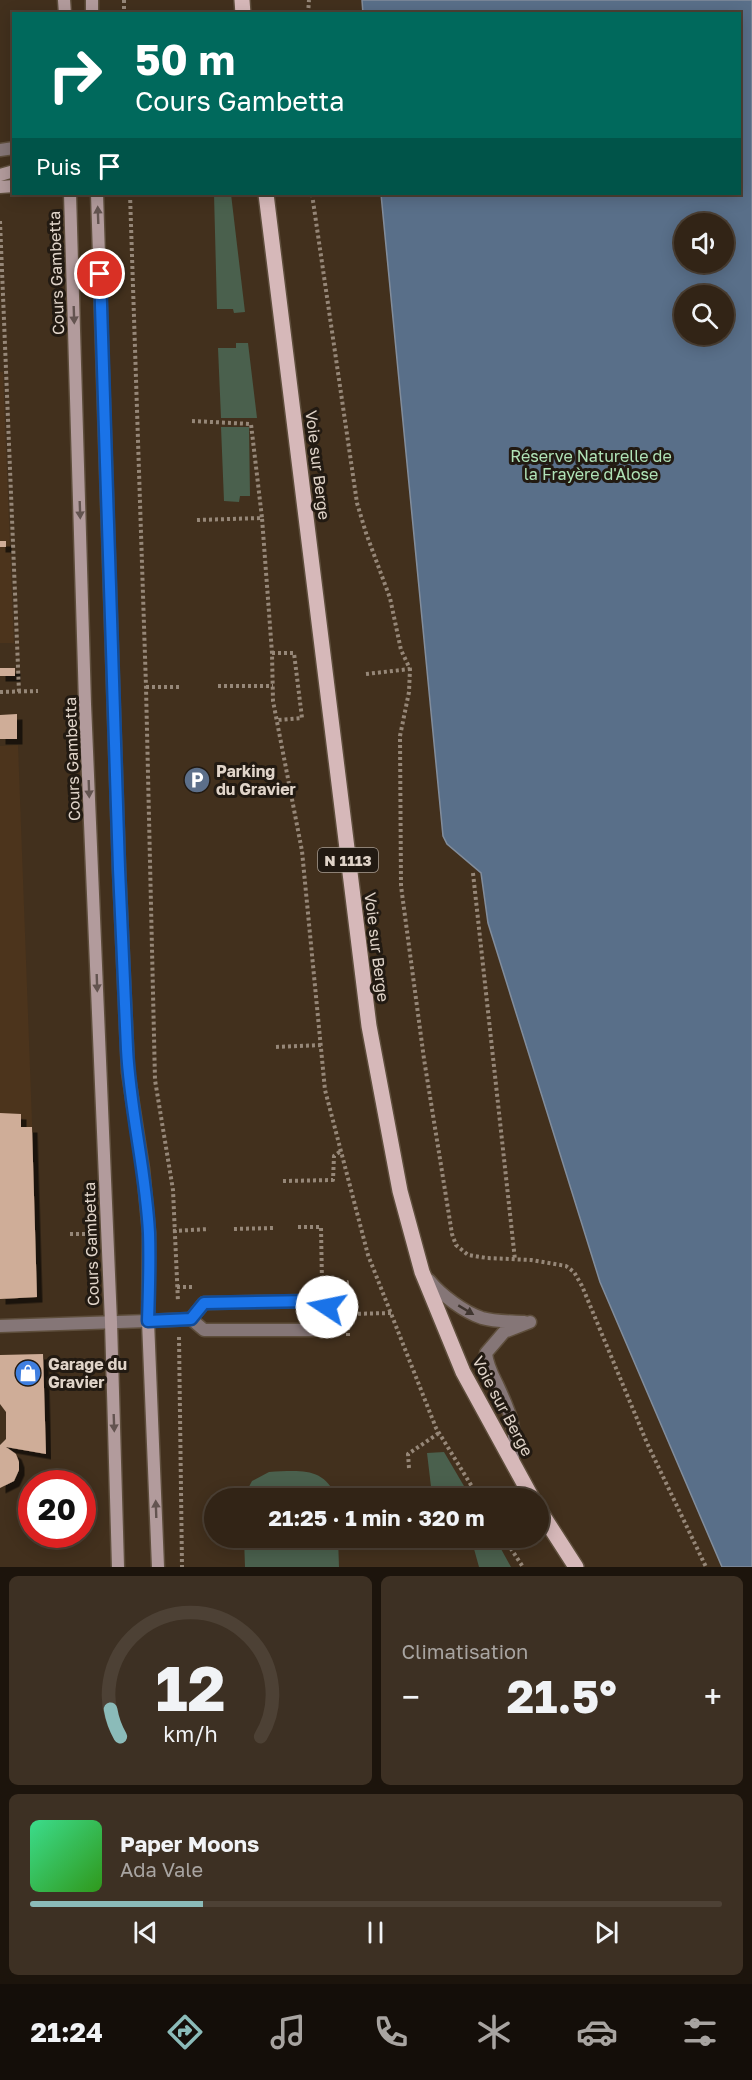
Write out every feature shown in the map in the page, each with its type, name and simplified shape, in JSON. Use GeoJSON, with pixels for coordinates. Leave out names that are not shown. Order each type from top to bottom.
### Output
{"type":"FeatureCollection","features":[{"type":"Feature","properties":{"kind":"main road","name":"Cours Gambetta"},"geometry":{"type":"LineString","coordinates":[[70,195],[86,704],[111,1322],[118,1567]]}},
{"type":"Feature","properties":{"kind":"main road"},"geometry":{"type":"LineString","coordinates":[[97,195],[119,869],[128,1060],[149,1233],[148,1321],[158,1567]]}},
{"type":"Feature","properties":{"kind":"main road","name":"Voie sur Berge"},"geometry":{"type":"LineString","coordinates":[[266,195],[369,1026],[400,1191],[422,1272],[463,1372],[526,1488]]}},
{"type":"Feature","properties":{"kind":"main road"},"geometry":{"type":"LineString","coordinates":[[549,1525],[576,1567]]}},
{"type":"Feature","properties":{"kind":"street"},"geometry":{"type":"LineString","coordinates":[[422,1272],[440,1294],[473,1314],[482,1318],[530,1322],[504,1332],[486,1353],[487,1363],[505,1402],[515,1434],[512,1463]]}},
{"type":"Feature","properties":{"kind":"street"},"geometry":{"type":"LineString","coordinates":[[0,1326],[185,1320],[204,1330],[312,1330],[327,1322],[327,1307],[313,1301],[204,1303],[185,1320]]}},
{"type":"Feature","properties":{"kind":"path"},"geometry":{"type":"LineString","coordinates":[[129,195],[146,687],[155,1080],[173,1190],[185,1320],[182,1567]]}},
{"type":"Feature","properties":{"kind":"path"},"geometry":{"type":"LineString","coordinates":[[312,195],[357,503],[390,598],[401,650],[410,669],[409,692],[400,736],[401,886],[424,1059],[449,1217],[456,1245],[468,1255],[531,1260],[566,1266],[574,1272],[582,1286],[647,1443],[706,1567]]}},
{"type":"Feature","properties":{"kind":"path"},"geometry":{"type":"LineString","coordinates":[[0,221],[19,692]]}},
{"type":"Feature","properties":{"kind":"path"},"geometry":{"type":"LineString","coordinates":[[192,422],[251,424],[262,518],[273,686],[277,720],[302,851],[326,1090],[368,1255],[439,1433],[473,1488]]}},
{"type":"Feature","properties":{"kind":"path"},"geometry":{"type":"LineString","coordinates":[[197,520],[262,518]]}},
{"type":"Feature","properties":{"kind":"path"},"geometry":{"type":"LineString","coordinates":[[272,653],[294,653],[302,718],[277,720]]}},
{"type":"Feature","properties":{"kind":"path"},"geometry":{"type":"LineString","coordinates":[[366,674],[410,669]]}},
{"type":"Feature","properties":{"kind":"path"},"geometry":{"type":"LineString","coordinates":[[218,686],[273,686]]}},
{"type":"Feature","properties":{"kind":"path"},"geometry":{"type":"LineString","coordinates":[[146,687],[180,687]]}},
{"type":"Feature","properties":{"kind":"path"},"geometry":{"type":"LineString","coordinates":[[0,692],[38,691]]}},
{"type":"Feature","properties":{"kind":"path"},"geometry":{"type":"LineString","coordinates":[[473,873],[515,1260]]}},
{"type":"Feature","properties":{"kind":"path"},"geometry":{"type":"LineString","coordinates":[[276,1047],[321,1045]]}},
{"type":"Feature","properties":{"kind":"path"},"geometry":{"type":"LineString","coordinates":[[282,1181],[333,1180],[334,1156],[341,1151]]}},
{"type":"Feature","properties":{"kind":"path"},"geometry":{"type":"LineString","coordinates":[[298,1227],[321,1227],[322,1283]]}},
{"type":"Feature","properties":{"kind":"path"},"geometry":{"type":"LineString","coordinates":[[234,1229],[273,1228]]}},
{"type":"Feature","properties":{"kind":"path"},"geometry":{"type":"LineString","coordinates":[[175,1231],[209,1229]]}},
{"type":"Feature","properties":{"kind":"path"},"geometry":{"type":"LineString","coordinates":[[70,1234],[94,1233]]}},
{"type":"Feature","properties":{"kind":"path"},"geometry":{"type":"LineString","coordinates":[[352,1314],[391,1313]]}},
{"type":"Feature","properties":{"kind":"path"},"geometry":{"type":"LineString","coordinates":[[409,1468],[408,1454],[439,1433]]}},
{"type":"Feature","properties":{"kind":"path"},"geometry":{"type":"LineString","coordinates":[[511,1548],[524,1567]]}},
{"type":"Feature","properties":{"kind":"shaded area"},"geometry":{"type":"Polygon","coordinates":[[[0,372],[3,372],[14,643],[0,643],[0,372]]]}},
{"type":"Feature","properties":{"kind":"shaded area"},"geometry":{"type":"Polygon","coordinates":[[[18,745],[33,1149],[0,1149],[0,746],[18,745]]]}},
{"type":"Feature","properties":{"kind":"green space"},"geometry":{"type":"Polygon","coordinates":[[[214,195],[231,195],[245,312],[234,313],[233,309],[217,309],[214,195]]]}},
{"type":"Feature","properties":{"kind":"green space"},"geometry":{"type":"Polygon","coordinates":[[[236,343],[248,343],[257,418],[221,418],[218,348],[236,348],[236,343]]]}},
{"type":"Feature","properties":{"kind":"green space"},"geometry":{"type":"Polygon","coordinates":[[[221,427],[249,427],[250,496],[240,496],[239,502],[224,501],[221,427]]]}},
{"type":"Feature","properties":{"kind":"green space"},"geometry":{"type":"Polygon","coordinates":[[[444,1452],[465,1488],[431,1488],[427,1453],[444,1452]]]}},
{"type":"Feature","properties":{"kind":"green space"},"geometry":{"type":"Polygon","coordinates":[[[300,1471],[318,1475],[331,1488],[248,1488],[252,1481],[269,1472],[300,1471]]]}},
{"type":"Feature","properties":{"kind":"green space"},"geometry":{"type":"Polygon","coordinates":[[[244,1548],[338,1548],[339,1567],[245,1567],[244,1548]]]}},
{"type":"Feature","properties":{"kind":"green space"},"geometry":{"type":"Polygon","coordinates":[[[474,1548],[501,1548],[511,1567],[479,1567],[474,1548]]]}},
{"type":"Feature","properties":{"kind":"water","name":"Réserve Naturelle de la Frayère d'Alose"},"geometry":{"type":"Polygon","coordinates":[[[362,0],[752,0],[752,1567],[722,1567],[600,1282],[488,923],[481,873],[447,844],[443,836],[381,195],[741,195],[741,12],[363,12],[362,0]]]}},
{"type":"Feature","properties":{"kind":"building"},"geometry":{"type":"Polygon","coordinates":[[[0,541],[6,541],[6,547],[0,547],[0,541]]]}},
{"type":"Feature","properties":{"kind":"building"},"geometry":{"type":"Polygon","coordinates":[[[0,668],[15,668],[15,676],[0,676],[0,668]]]}},
{"type":"Feature","properties":{"kind":"building"},"geometry":{"type":"Polygon","coordinates":[[[17,714],[17,739],[0,739],[0,715],[17,714]]]}},
{"type":"Feature","properties":{"kind":"building"},"geometry":{"type":"Polygon","coordinates":[[[0,1113],[21,1114],[21,1127],[32,1127],[37,1297],[0,1299],[0,1113]]]}},
{"type":"Feature","properties":{"kind":"building"},"geometry":{"type":"Polygon","coordinates":[[[43,1354],[46,1454],[6,1447],[16,1454],[19,1470],[14,1481],[0,1488],[0,1445],[6,1439],[6,1412],[0,1404],[0,1355],[43,1354]]]}},
{"type":"Feature","properties":{"kind":"place","name":"Parking du Gravier"},"geometry":{"type":"Point","coordinates":[197,780]}},
{"type":"Feature","properties":{"kind":"place","name":"Garage du Gravier"},"geometry":{"type":"Point","coordinates":[28,1373]}},
{"type":"Feature","properties":{"kind":"route"},"geometry":{"type":"LineString","coordinates":[[100,274],[119,869],[128,1072],[149,1233],[148,1321],[191,1319],[204,1303],[313,1301],[327,1307]]}}]}
